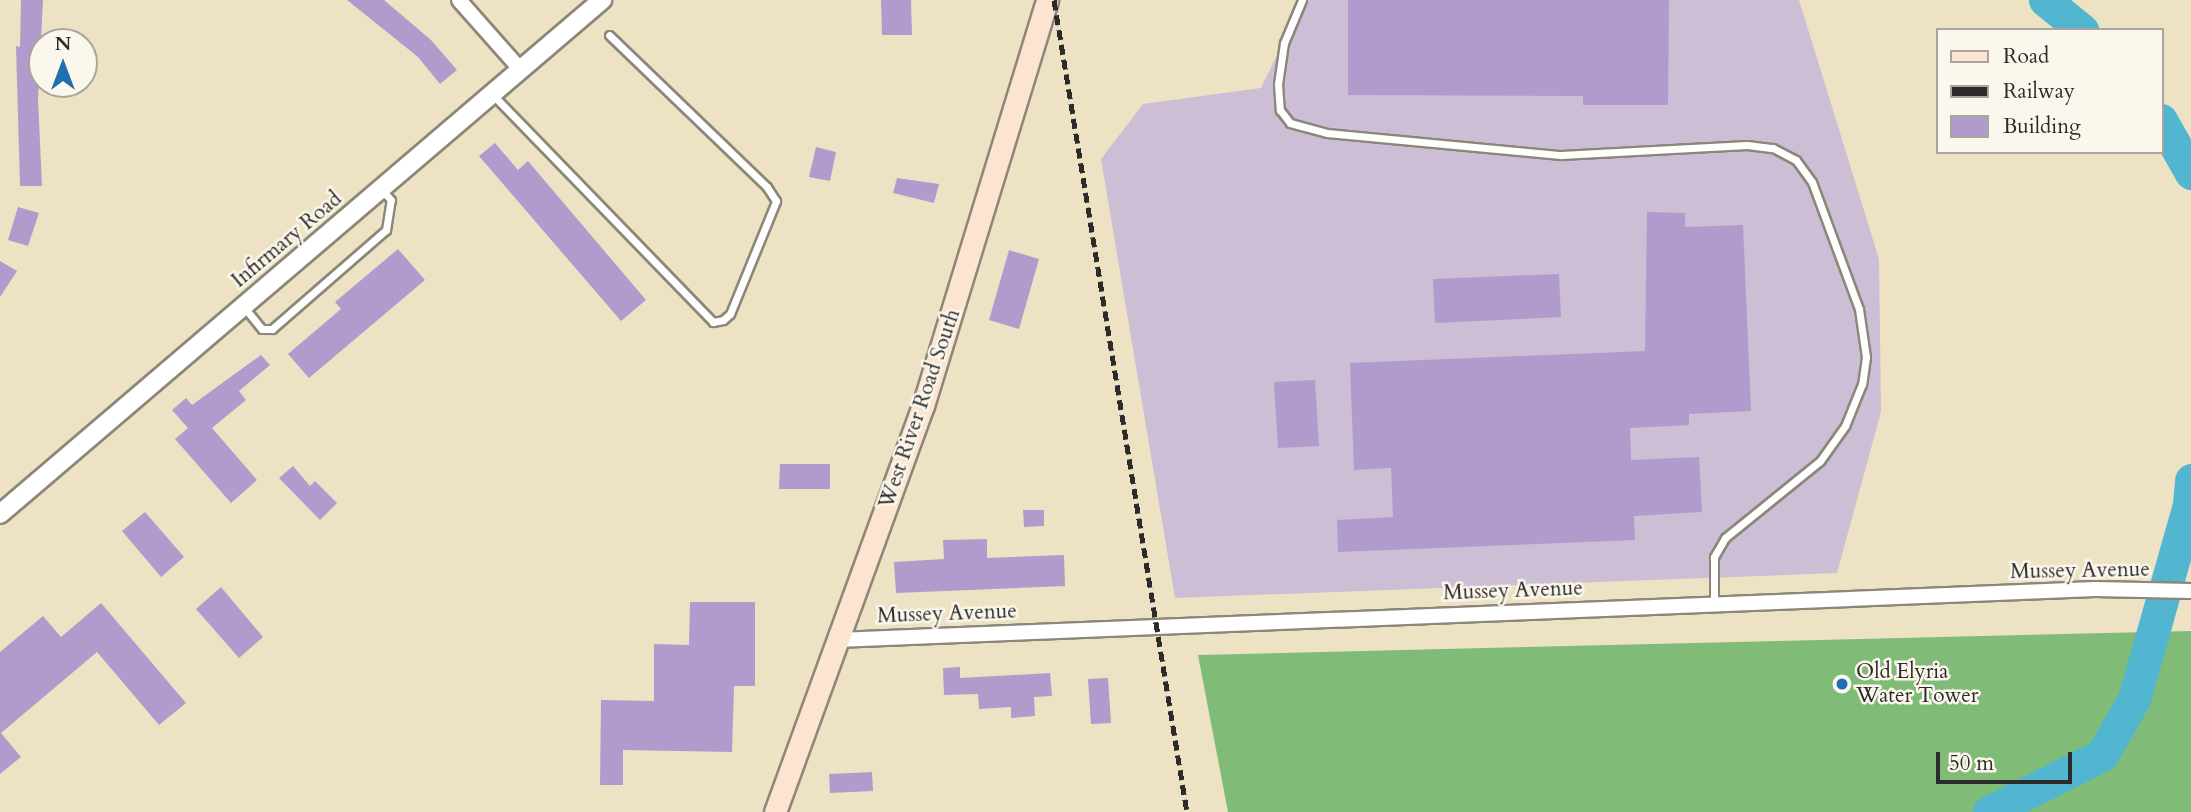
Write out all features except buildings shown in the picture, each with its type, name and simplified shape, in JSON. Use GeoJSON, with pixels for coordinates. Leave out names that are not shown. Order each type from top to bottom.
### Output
{"type":"FeatureCollection","features":[{"type":"Feature","properties":{"kind":"main road","name":"West River Road South"},"geometry":{"type":"LineString","coordinates":[[775,812],[927,394],[1047,0]]}},
{"type":"Feature","properties":{"kind":"street"},"geometry":{"type":"LineString","coordinates":[[459,0],[521,70]]}},
{"type":"Feature","properties":{"kind":"street","name":"Infirmary Road"},"geometry":{"type":"LineString","coordinates":[[0,514],[602,0]]}},
{"type":"Feature","properties":{"kind":"street","name":"Mussey Avenue"},"geometry":{"type":"LineString","coordinates":[[838,640],[1714,604],[2120,590],[2191,591]]}},
{"type":"Feature","properties":{"kind":"lane"},"geometry":{"type":"LineString","coordinates":[[1302,0],[1284,43],[1278,84],[1280,110],[1290,123],[1327,133],[1561,155],[1747,145],[1773,148],[1796,160],[1812,182],[1859,309],[1866,357],[1861,384],[1845,426],[1820,461],[1726,538],[1714,558],[1714,604]]}},
{"type":"Feature","properties":{"kind":"lane"},"geometry":{"type":"LineString","coordinates":[[493,94],[713,322],[723,320],[730,314],[776,201],[767,187],[608,35]]}},
{"type":"Feature","properties":{"kind":"lane"},"geometry":{"type":"LineString","coordinates":[[244,307],[262,329],[272,329],[386,230],[391,200],[382,189]]}},
{"type":"Feature","properties":{"kind":"shaded area"},"geometry":{"type":"Polygon","coordinates":[[[1304,0],[1799,0],[1879,259],[1881,412],[1837,573],[1175,598],[1101,159],[1143,104],[1261,88],[1304,0]]]}},
{"type":"Feature","properties":{"kind":"green space"},"geometry":{"type":"Polygon","coordinates":[[[2191,631],[2191,812],[1228,812],[1198,655],[2191,631]]]}},
{"type":"Feature","properties":{"kind":"waterway"},"geometry":{"type":"LineString","coordinates":[[2045,0],[2080,28]]}},
{"type":"Feature","properties":{"kind":"waterway"},"geometry":{"type":"LineString","coordinates":[[2163,124],[2191,173]]}},
{"type":"Feature","properties":{"kind":"waterway"},"geometry":{"type":"LineString","coordinates":[[1989,812],[2102,755],[2134,699],[2189,504],[2191,480]]}},
{"type":"Feature","properties":{"kind":"railway"},"geometry":{"type":"LineString","coordinates":[[1054,0],[1187,812]]}},
{"type":"Feature","properties":{"kind":"place","name":"Old Elyria Water Tower"},"geometry":{"type":"Point","coordinates":[1842,684]}}]}
